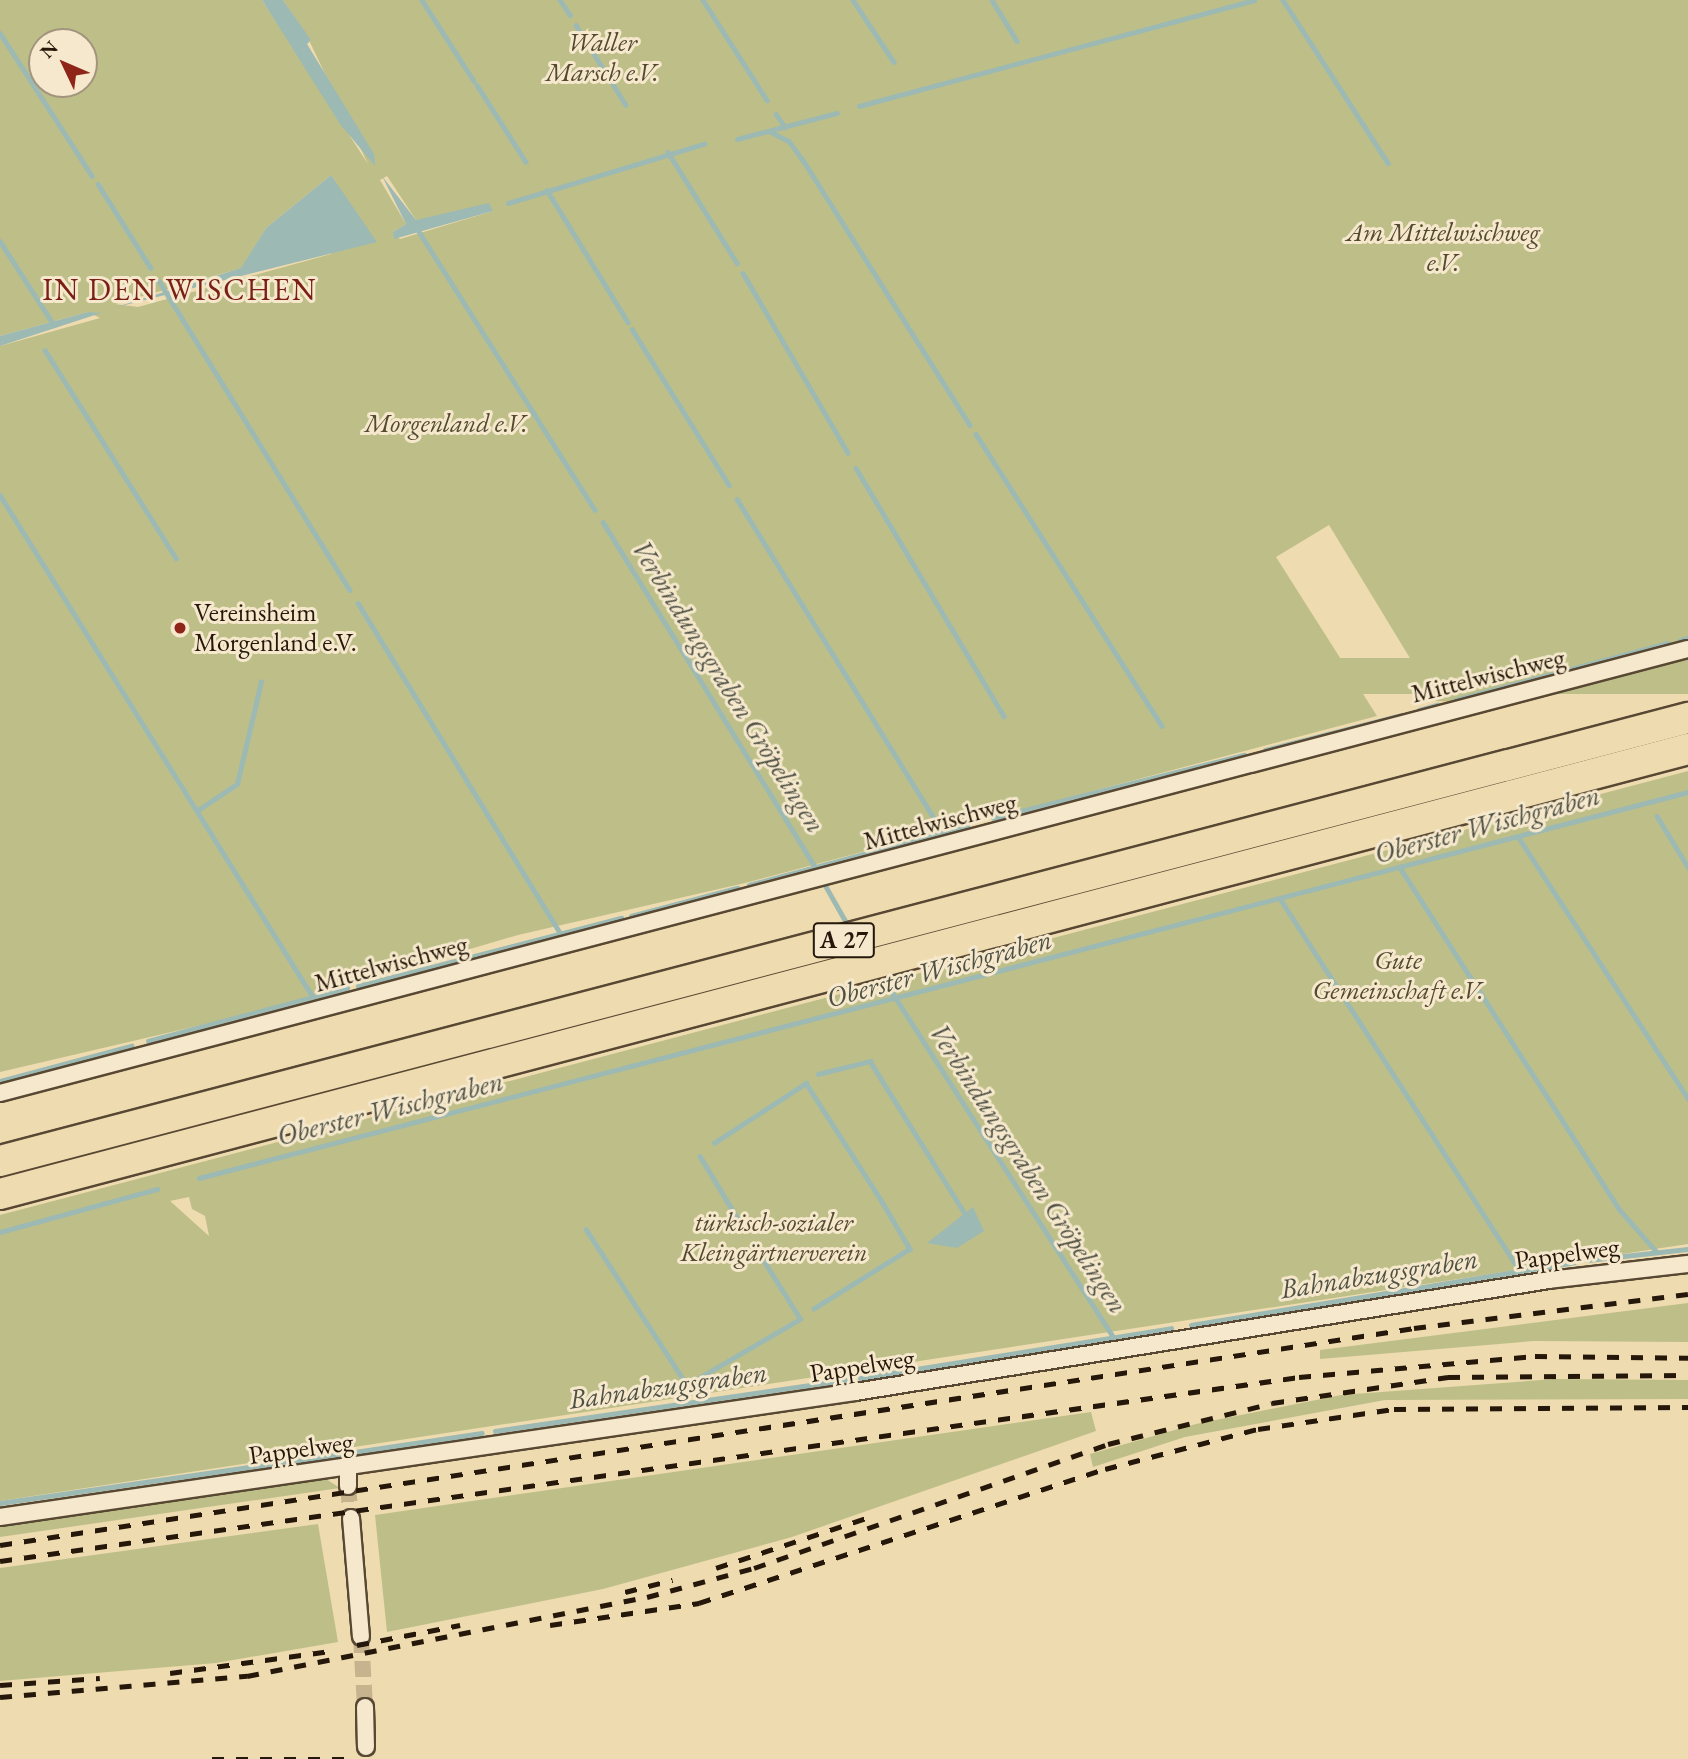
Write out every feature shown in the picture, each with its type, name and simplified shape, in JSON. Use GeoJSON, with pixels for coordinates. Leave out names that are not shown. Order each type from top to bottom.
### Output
{"type":"FeatureCollection","features":[{"type":"Feature","properties":{"kind":"highway","name":"A 27"},"geometry":{"type":"LineString","coordinates":[[0,1161],[1688,718]]}},
{"type":"Feature","properties":{"kind":"highway","name":"A 27"},"geometry":{"type":"LineString","coordinates":[[0,1194],[1688,749]]}},
{"type":"Feature","properties":{"kind":"street","name":"Mittelwischweg"},"geometry":{"type":"LineString","coordinates":[[0,1093],[1688,649]]}},
{"type":"Feature","properties":{"kind":"street","name":"Pappelweg"},"geometry":{"type":"LineString","coordinates":[[0,1517],[348,1467],[1549,1280],[1688,1264]]}},
{"type":"Feature","properties":{"kind":"street"},"geometry":{"type":"LineString","coordinates":[[348,1467],[348,1486]]}},
{"type":"Feature","properties":{"kind":"street"},"geometry":{"type":"LineString","coordinates":[[351,1518],[361,1637]]}},
{"type":"Feature","properties":{"kind":"street"},"geometry":{"type":"LineString","coordinates":[[365,1707],[366,1747]]}},
{"type":"Feature","properties":{"kind":"green space"},"geometry":{"type":"Polygon","coordinates":[[[0,0],[262,0],[368,164],[306,34],[283,0],[1688,0],[1688,642],[1456,702],[1436,701],[1329,525],[1276,557],[1377,716],[745,883],[518,935],[253,1013],[0,1072],[0,346],[100,318],[88,312],[0,336],[0,0]],[[331,175],[266,228],[242,268],[115,304],[138,307],[331,254],[360,221],[331,175]],[[387,176],[380,180],[406,224],[393,232],[400,239],[493,211],[416,220],[387,176]]]}},
{"type":"Feature","properties":{"kind":"green space"},"geometry":{"type":"Polygon","coordinates":[[[0,658],[1688,658],[1688,694],[0,694],[0,658]]]}},
{"type":"Feature","properties":{"kind":"green space"},"geometry":{"type":"Polygon","coordinates":[[[1688,771],[1688,1244],[0,1501],[0,1215],[1688,771]],[[189,1197],[170,1201],[209,1236],[205,1216],[192,1209],[189,1197]]]}},
{"type":"Feature","properties":{"kind":"green space"},"geometry":{"type":"Polygon","coordinates":[[[1688,1303],[1688,1342],[1534,1341],[1320,1359],[1320,1350],[1688,1303]]]}},
{"type":"Feature","properties":{"kind":"green space"},"geometry":{"type":"Polygon","coordinates":[[[1555,1379],[1688,1380],[1688,1399],[1385,1400],[1185,1437],[1093,1467],[1090,1454],[1196,1424],[1341,1395],[1555,1379]]]}},
{"type":"Feature","properties":{"kind":"green space"},"geometry":{"type":"Polygon","coordinates":[[[1091,1412],[1096,1431],[792,1537],[603,1589],[387,1632],[375,1515],[1091,1412]]]}},
{"type":"Feature","properties":{"kind":"green space"},"geometry":{"type":"Polygon","coordinates":[[[320,1475],[340,1488],[0,1537],[0,1523],[320,1475]]]}},
{"type":"Feature","properties":{"kind":"green space"},"geometry":{"type":"Polygon","coordinates":[[[318,1524],[338,1642],[216,1663],[0,1681],[0,1568],[318,1524]]]}},
{"type":"Feature","properties":{"kind":"water"},"geometry":{"type":"Polygon","coordinates":[[[262,0],[283,0],[311,40],[307,44],[374,154],[375,166],[340,124],[262,0]]]}},
{"type":"Feature","properties":{"kind":"water"},"geometry":{"type":"Polygon","coordinates":[[[331,175],[377,242],[113,308],[241,268],[266,228],[331,175]]]}},
{"type":"Feature","properties":{"kind":"water"},"geometry":{"type":"Polygon","coordinates":[[[382,176],[416,220],[489,203],[493,211],[394,239],[393,232],[406,224],[382,176]]]}},
{"type":"Feature","properties":{"kind":"water"},"geometry":{"type":"Polygon","coordinates":[[[88,312],[101,313],[0,346],[0,336],[88,312]]]}},
{"type":"Feature","properties":{"kind":"water"},"geometry":{"type":"Polygon","coordinates":[[[973,1207],[984,1231],[957,1248],[927,1243],[973,1207]]]}},
{"type":"Feature","properties":{"kind":"waterway"},"geometry":{"type":"LineString","coordinates":[[422,0],[474,81]]}},
{"type":"Feature","properties":{"kind":"waterway"},"geometry":{"type":"LineString","coordinates":[[560,0],[570,15]]}},
{"type":"Feature","properties":{"kind":"waterway"},"geometry":{"type":"LineString","coordinates":[[703,0],[767,100]]}},
{"type":"Feature","properties":{"kind":"waterway"},"geometry":{"type":"LineString","coordinates":[[853,0],[894,62]]}},
{"type":"Feature","properties":{"kind":"waterway"},"geometry":{"type":"LineString","coordinates":[[992,0],[1017,41]]}},
{"type":"Feature","properties":{"kind":"waterway"},"geometry":{"type":"LineString","coordinates":[[859,106],[1254,0]]}},
{"type":"Feature","properties":{"kind":"waterway"},"geometry":{"type":"LineString","coordinates":[[1283,0],[1388,163]]}},
{"type":"Feature","properties":{"kind":"waterway"},"geometry":{"type":"LineString","coordinates":[[576,25],[626,105]]}},
{"type":"Feature","properties":{"kind":"waterway"},"geometry":{"type":"LineString","coordinates":[[0,33],[92,176]]}},
{"type":"Feature","properties":{"kind":"waterway"},"geometry":{"type":"LineString","coordinates":[[477,85],[526,162]]}},
{"type":"Feature","properties":{"kind":"waterway"},"geometry":{"type":"LineString","coordinates":[[737,139],[837,113]]}},
{"type":"Feature","properties":{"kind":"waterway"},"geometry":{"type":"LineString","coordinates":[[776,114],[785,127]]}},
{"type":"Feature","properties":{"kind":"waterway"},"geometry":{"type":"LineString","coordinates":[[769,131],[789,141],[803,160],[970,425]]}},
{"type":"Feature","properties":{"kind":"waterway"},"geometry":{"type":"LineString","coordinates":[[508,203],[704,144]]}},
{"type":"Feature","properties":{"kind":"waterway"},"geometry":{"type":"LineString","coordinates":[[668,152],[737,263]]}},
{"type":"Feature","properties":{"kind":"waterway"},"geometry":{"type":"LineString","coordinates":[[98,184],[151,268]]}},
{"type":"Feature","properties":{"kind":"waterway"},"geometry":{"type":"LineString","coordinates":[[547,190],[628,322]]}},
{"type":"Feature","properties":{"kind":"waterway","name":"Verbindungsgraben Gröpelingen"},"geometry":{"type":"LineString","coordinates":[[418,230],[595,510]]}},
{"type":"Feature","properties":{"kind":"waterway"},"geometry":{"type":"LineString","coordinates":[[0,241],[54,325]]}},
{"type":"Feature","properties":{"kind":"waterway"},"geometry":{"type":"LineString","coordinates":[[743,273],[848,453]]}},
{"type":"Feature","properties":{"kind":"waterway"},"geometry":{"type":"LineString","coordinates":[[159,281],[350,590]]}},
{"type":"Feature","properties":{"kind":"waterway"},"geometry":{"type":"LineString","coordinates":[[632,329],[729,485]]}},
{"type":"Feature","properties":{"kind":"waterway"},"geometry":{"type":"LineString","coordinates":[[45,350],[176,558]]}},
{"type":"Feature","properties":{"kind":"waterway"},"geometry":{"type":"LineString","coordinates":[[976,434],[1162,726]]}},
{"type":"Feature","properties":{"kind":"waterway"},"geometry":{"type":"LineString","coordinates":[[856,468],[1004,716]]}},
{"type":"Feature","properties":{"kind":"waterway"},"geometry":{"type":"LineString","coordinates":[[0,495],[313,997]]}},
{"type":"Feature","properties":{"kind":"waterway"},"geometry":{"type":"LineString","coordinates":[[737,499],[943,832]]}},
{"type":"Feature","properties":{"kind":"waterway","name":"Verbindungsgraben Gröpelingen"},"geometry":{"type":"LineString","coordinates":[[603,522],[818,872]]}},
{"type":"Feature","properties":{"kind":"waterway"},"geometry":{"type":"LineString","coordinates":[[358,603],[560,933]]}},
{"type":"Feature","properties":{"kind":"waterway"},"geometry":{"type":"LineString","coordinates":[[1680,640],[1688,638]]}},
{"type":"Feature","properties":{"kind":"waterway"},"geometry":{"type":"LineString","coordinates":[[1455,700],[1667,643]]}},
{"type":"Feature","properties":{"kind":"waterway"},"geometry":{"type":"LineString","coordinates":[[198,810],[237,784],[261,682]]}},
{"type":"Feature","properties":{"kind":"waterway"},"geometry":{"type":"LineString","coordinates":[[1419,710],[1437,705]]}},
{"type":"Feature","properties":{"kind":"waterway"},"geometry":{"type":"LineString","coordinates":[[1265,750],[1401,715]]}},
{"type":"Feature","properties":{"kind":"waterway"},"geometry":{"type":"LineString","coordinates":[[993,818],[1244,755]]}},
{"type":"Feature","properties":{"kind":"waterway","name":"Oberster Wischgraben"},"geometry":{"type":"LineString","coordinates":[[199,1178],[1688,792]]}},
{"type":"Feature","properties":{"kind":"waterway"},"geometry":{"type":"LineString","coordinates":[[1657,816],[1688,867]]}},
{"type":"Feature","properties":{"kind":"waterway"},"geometry":{"type":"LineString","coordinates":[[749,885],[967,826]]}},
{"type":"Feature","properties":{"kind":"waterway"},"geometry":{"type":"LineString","coordinates":[[1519,838],[1688,1098]]}},
{"type":"Feature","properties":{"kind":"waterway"},"geometry":{"type":"LineString","coordinates":[[1401,869],[1620,1210],[1656,1251]]}},
{"type":"Feature","properties":{"kind":"waterway","name":"Verbindungsgraben Gröpelingen"},"geometry":{"type":"LineString","coordinates":[[824,883],[845,920]]}},
{"type":"Feature","properties":{"kind":"waterway"},"geometry":{"type":"LineString","coordinates":[[631,916],[737,888]]}},
{"type":"Feature","properties":{"kind":"waterway"},"geometry":{"type":"LineString","coordinates":[[1281,900],[1520,1271]]}},
{"type":"Feature","properties":{"kind":"waterway"},"geometry":{"type":"LineString","coordinates":[[358,986],[621,918]]}},
{"type":"Feature","properties":{"kind":"waterway","name":"Verbindungsgraben Gröpelingen"},"geometry":{"type":"LineString","coordinates":[[888,986],[1113,1337]]}},
{"type":"Feature","properties":{"kind":"waterway"},"geometry":{"type":"LineString","coordinates":[[148,1041],[347,988]]}},
{"type":"Feature","properties":{"kind":"waterway"},"geometry":{"type":"LineString","coordinates":[[0,1081],[131,1046]]}},
{"type":"Feature","properties":{"kind":"waterway"},"geometry":{"type":"LineString","coordinates":[[818,1074],[870,1061],[966,1215]]}},
{"type":"Feature","properties":{"kind":"waterway"},"geometry":{"type":"LineString","coordinates":[[714,1143],[806,1083],[881,1200],[910,1249],[814,1309]]}},
{"type":"Feature","properties":{"kind":"waterway"},"geometry":{"type":"LineString","coordinates":[[700,1156],[744,1229]]}},
{"type":"Feature","properties":{"kind":"waterway","name":"Oberster Wischgraben"},"geometry":{"type":"LineString","coordinates":[[0,1232],[157,1189]]}},
{"type":"Feature","properties":{"kind":"waterway"},"geometry":{"type":"LineString","coordinates":[[586,1229],[687,1385],[800,1319],[754,1246]]}},
{"type":"Feature","properties":{"kind":"waterway","name":"Bahnabzugsgraben"},"geometry":{"type":"LineString","coordinates":[[1588,1260],[1688,1249]]}},
{"type":"Feature","properties":{"kind":"waterway","name":"Bahnabzugsgraben"},"geometry":{"type":"LineString","coordinates":[[1191,1325],[1574,1262]]}},
{"type":"Feature","properties":{"kind":"waterway","name":"Bahnabzugsgraben"},"geometry":{"type":"LineString","coordinates":[[860,1378],[1171,1328]]}},
{"type":"Feature","properties":{"kind":"waterway","name":"Bahnabzugsgraben"},"geometry":{"type":"LineString","coordinates":[[495,1431],[846,1380]]}},
{"type":"Feature","properties":{"kind":"waterway","name":"Bahnabzugsgraben"},"geometry":{"type":"LineString","coordinates":[[355,1452],[482,1433]]}},
{"type":"Feature","properties":{"kind":"waterway","name":"Bahnabzugsgraben"},"geometry":{"type":"LineString","coordinates":[[0,1503],[341,1454]]}},
{"type":"Feature","properties":{"kind":"tunnel"},"geometry":{"type":"LineString","coordinates":[[348,1486],[351,1518]]}},
{"type":"Feature","properties":{"kind":"tunnel"},"geometry":{"type":"LineString","coordinates":[[361,1637],[365,1707]]}},
{"type":"Feature","properties":{"kind":"railway"},"geometry":{"type":"LineString","coordinates":[[0,1545],[1414,1328],[1688,1294]]}},
{"type":"Feature","properties":{"kind":"railway"},"geometry":{"type":"LineString","coordinates":[[0,1561],[1299,1377],[1535,1356],[1688,1358]]}},
{"type":"Feature","properties":{"kind":"railway"},"geometry":{"type":"LineString","coordinates":[[0,1697],[247,1676],[647,1597],[754,1568],[1108,1444],[1272,1403],[1448,1377],[1688,1375]]}},
{"type":"Feature","properties":{"kind":"railway"},"geometry":{"type":"LineString","coordinates":[[550,1625],[699,1603],[1105,1469],[1258,1429],[1394,1409],[1688,1407]]}},
{"type":"Feature","properties":{"kind":"railway"},"geometry":{"type":"LineString","coordinates":[[716,1568],[866,1518]]}},
{"type":"Feature","properties":{"kind":"railway"},"geometry":{"type":"LineString","coordinates":[[625,1592],[672,1580]]}},
{"type":"Feature","properties":{"kind":"railway"},"geometry":{"type":"LineString","coordinates":[[357,1645],[460,1625]]}},
{"type":"Feature","properties":{"kind":"railway"},"geometry":{"type":"LineString","coordinates":[[170,1673],[330,1651]]}},
{"type":"Feature","properties":{"kind":"railway"},"geometry":{"type":"LineString","coordinates":[[0,1685],[100,1678]]}},
{"type":"Feature","properties":{"kind":"railway"},"geometry":{"type":"LineString","coordinates":[[212,1759],[355,1759]]}},
{"type":"Feature","properties":{"kind":"place","name":"Vereinsheim Morgenland e.V."},"geometry":{"type":"Point","coordinates":[180,628]}},
{"type":"Feature","properties":{"kind":"district","name":"IN DEN WISCHEN"},"geometry":{"type":"Point","coordinates":[180,290]}},
{"type":"Feature","properties":{"kind":"park label","name":"Waller Marsch e.V."},"geometry":{"type":"Point","coordinates":[602,58]}},
{"type":"Feature","properties":{"kind":"park label","name":"Am Mittelwischweg e.V."},"geometry":{"type":"Point","coordinates":[1443,248]}},
{"type":"Feature","properties":{"kind":"park label","name":"Morgenland e.V."},"geometry":{"type":"Point","coordinates":[446,424]}},
{"type":"Feature","properties":{"kind":"park label","name":"Gute Gemeinschaft e.V."},"geometry":{"type":"Point","coordinates":[1398,976]}},
{"type":"Feature","properties":{"kind":"park label","name":"türkisch-sozialer Kleingärtnerverein"},"geometry":{"type":"Point","coordinates":[774,1238]}}]}
